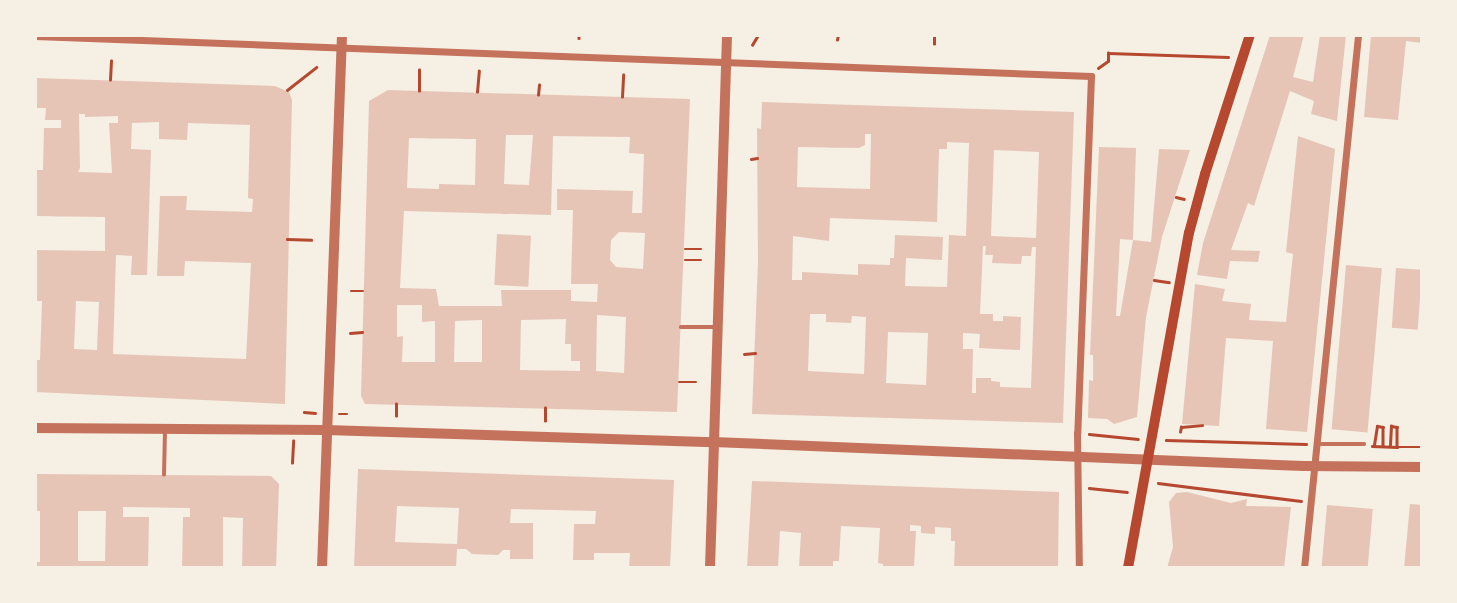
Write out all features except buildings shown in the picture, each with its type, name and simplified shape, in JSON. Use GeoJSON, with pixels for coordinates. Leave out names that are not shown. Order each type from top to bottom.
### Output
{"type":"FeatureCollection","features":[{"type":"Feature","properties":{"kind":"main road"},"geometry":{"type":"LineString","coordinates":[[1128,568],[1189,233],[1250,35]]}},
{"type":"Feature","properties":{"kind":"street"},"geometry":{"type":"LineString","coordinates":[[321,568],[342,35]]}},
{"type":"Feature","properties":{"kind":"street"},"geometry":{"type":"LineString","coordinates":[[710,568],[727,35]]}},
{"type":"Feature","properties":{"kind":"street"},"geometry":{"type":"LineString","coordinates":[[1304,568],[1311,502],[1312,444],[1358,35]]}},
{"type":"Feature","properties":{"kind":"street"},"geometry":{"type":"LineString","coordinates":[[35,36],[1091,76],[1077,433],[1079,568]]}},
{"type":"Feature","properties":{"kind":"street"},"geometry":{"type":"LineString","coordinates":[[35,428],[326,430],[1422,467]]}},
{"type":"Feature","properties":{"kind":"lane"},"geometry":{"type":"LineString","coordinates":[[681,327],[718,328]]}},
{"type":"Feature","properties":{"kind":"lane"},"geometry":{"type":"LineString","coordinates":[[164,474],[166,430]]}},
{"type":"Feature","properties":{"kind":"lane"},"geometry":{"type":"LineString","coordinates":[[1312,444],[1362,445]]}},
{"type":"Feature","properties":{"kind":"path"},"geometry":{"type":"LineString","coordinates":[[752,45],[758,35]]}},
{"type":"Feature","properties":{"kind":"path"},"geometry":{"type":"LineString","coordinates":[[934,37],[934,44]]}},
{"type":"Feature","properties":{"kind":"path"},"geometry":{"type":"LineString","coordinates":[[1091,76],[1108,61],[1108,53],[1244,57]]}},
{"type":"Feature","properties":{"kind":"path"},"geometry":{"type":"LineString","coordinates":[[110,80],[111,61]]}},
{"type":"Feature","properties":{"kind":"path"},"geometry":{"type":"LineString","coordinates":[[287,90],[316,67]]}},
{"type":"Feature","properties":{"kind":"path"},"geometry":{"type":"LineString","coordinates":[[419,70],[419,91]]}},
{"type":"Feature","properties":{"kind":"path"},"geometry":{"type":"LineString","coordinates":[[477,92],[479,71]]}},
{"type":"Feature","properties":{"kind":"path"},"geometry":{"type":"LineString","coordinates":[[622,97],[623,75]]}},
{"type":"Feature","properties":{"kind":"path"},"geometry":{"type":"LineString","coordinates":[[538,94],[539,85]]}},
{"type":"Feature","properties":{"kind":"path"},"geometry":{"type":"LineString","coordinates":[[751,159],[757,158]]}},
{"type":"Feature","properties":{"kind":"path"},"geometry":{"type":"LineString","coordinates":[[288,239],[311,240]]}},
{"type":"Feature","properties":{"kind":"path"},"geometry":{"type":"LineString","coordinates":[[685,248],[701,249]]}},
{"type":"Feature","properties":{"kind":"path"},"geometry":{"type":"LineString","coordinates":[[685,260],[701,260]]}},
{"type":"Feature","properties":{"kind":"path"},"geometry":{"type":"LineString","coordinates":[[351,291],[363,291]]}},
{"type":"Feature","properties":{"kind":"path"},"geometry":{"type":"LineString","coordinates":[[350,333],[362,332]]}},
{"type":"Feature","properties":{"kind":"path"},"geometry":{"type":"LineString","coordinates":[[744,354],[755,353]]}},
{"type":"Feature","properties":{"kind":"path"},"geometry":{"type":"LineString","coordinates":[[679,382],[696,382]]}},
{"type":"Feature","properties":{"kind":"path"},"geometry":{"type":"LineString","coordinates":[[396,404],[396,416]]}},
{"type":"Feature","properties":{"kind":"path"},"geometry":{"type":"LineString","coordinates":[[545,408],[545,421]]}},
{"type":"Feature","properties":{"kind":"path"},"geometry":{"type":"LineString","coordinates":[[1180,432],[1181,427],[1202,425]]}},
{"type":"Feature","properties":{"kind":"path"},"geometry":{"type":"LineString","coordinates":[[1362,445],[1376,445],[1377,426],[1383,427],[1382,445],[1390,445],[1391,426],[1397,427],[1397,447]]}},
{"type":"Feature","properties":{"kind":"path"},"geometry":{"type":"LineString","coordinates":[[1077,433],[1149,439]]}},
{"type":"Feature","properties":{"kind":"path"},"geometry":{"type":"LineString","coordinates":[[1162,439],[1312,444]]}},
{"type":"Feature","properties":{"kind":"path"},"geometry":{"type":"LineString","coordinates":[[1362,445],[1422,447]]}},
{"type":"Feature","properties":{"kind":"path"},"geometry":{"type":"LineString","coordinates":[[1143,481],[1311,502]]}},
{"type":"Feature","properties":{"kind":"path"},"geometry":{"type":"LineString","coordinates":[[1078,486],[1141,494]]}}]}
